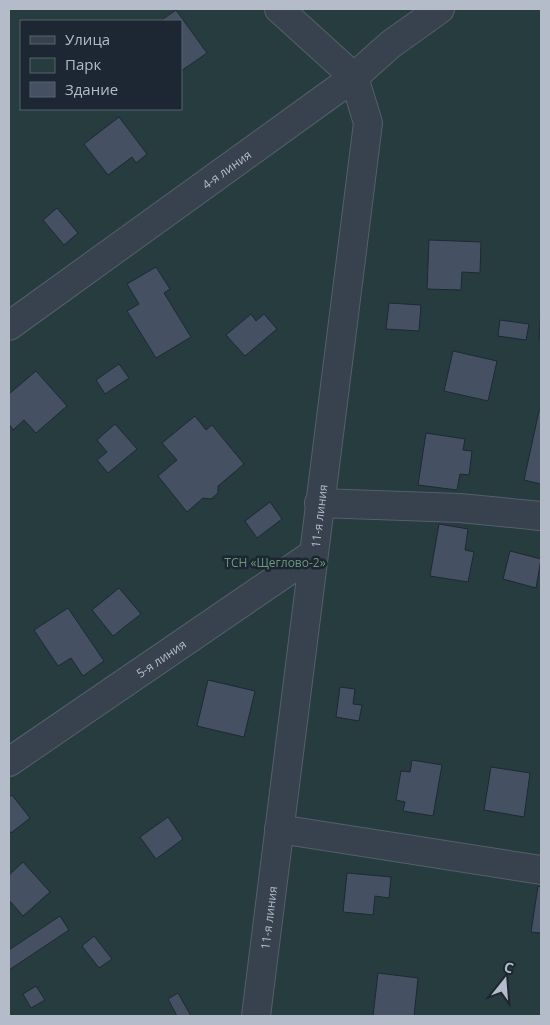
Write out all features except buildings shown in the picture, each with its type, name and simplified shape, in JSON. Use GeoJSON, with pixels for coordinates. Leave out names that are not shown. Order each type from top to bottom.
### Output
{"type":"FeatureCollection","features":[{"type":"Feature","properties":{"kind":"street"},"geometry":{"type":"LineString","coordinates":[[279,9],[354,77]]}},
{"type":"Feature","properties":{"kind":"street","name":"4-я линия"},"geometry":{"type":"LineString","coordinates":[[9,326],[354,77],[391,44],[440,9]]}},
{"type":"Feature","properties":{"kind":"street","name":"11-я линия"},"geometry":{"type":"LineString","coordinates":[[256,1016],[368,123],[354,77]]}},
{"type":"Feature","properties":{"kind":"street"},"geometry":{"type":"LineString","coordinates":[[320,503],[460,508],[541,516]]}},
{"type":"Feature","properties":{"kind":"street","name":"5-я линия"},"geometry":{"type":"LineString","coordinates":[[9,762],[313,554]]}},
{"type":"Feature","properties":{"kind":"street"},"geometry":{"type":"LineString","coordinates":[[279,829],[541,870]]}},
{"type":"Feature","properties":{"kind":"green space","name":"ТСН «Щеглово-2»"},"geometry":{"type":"Polygon","coordinates":[[[9,9],[541,9],[541,1016],[9,1016],[9,9]]]}}]}
